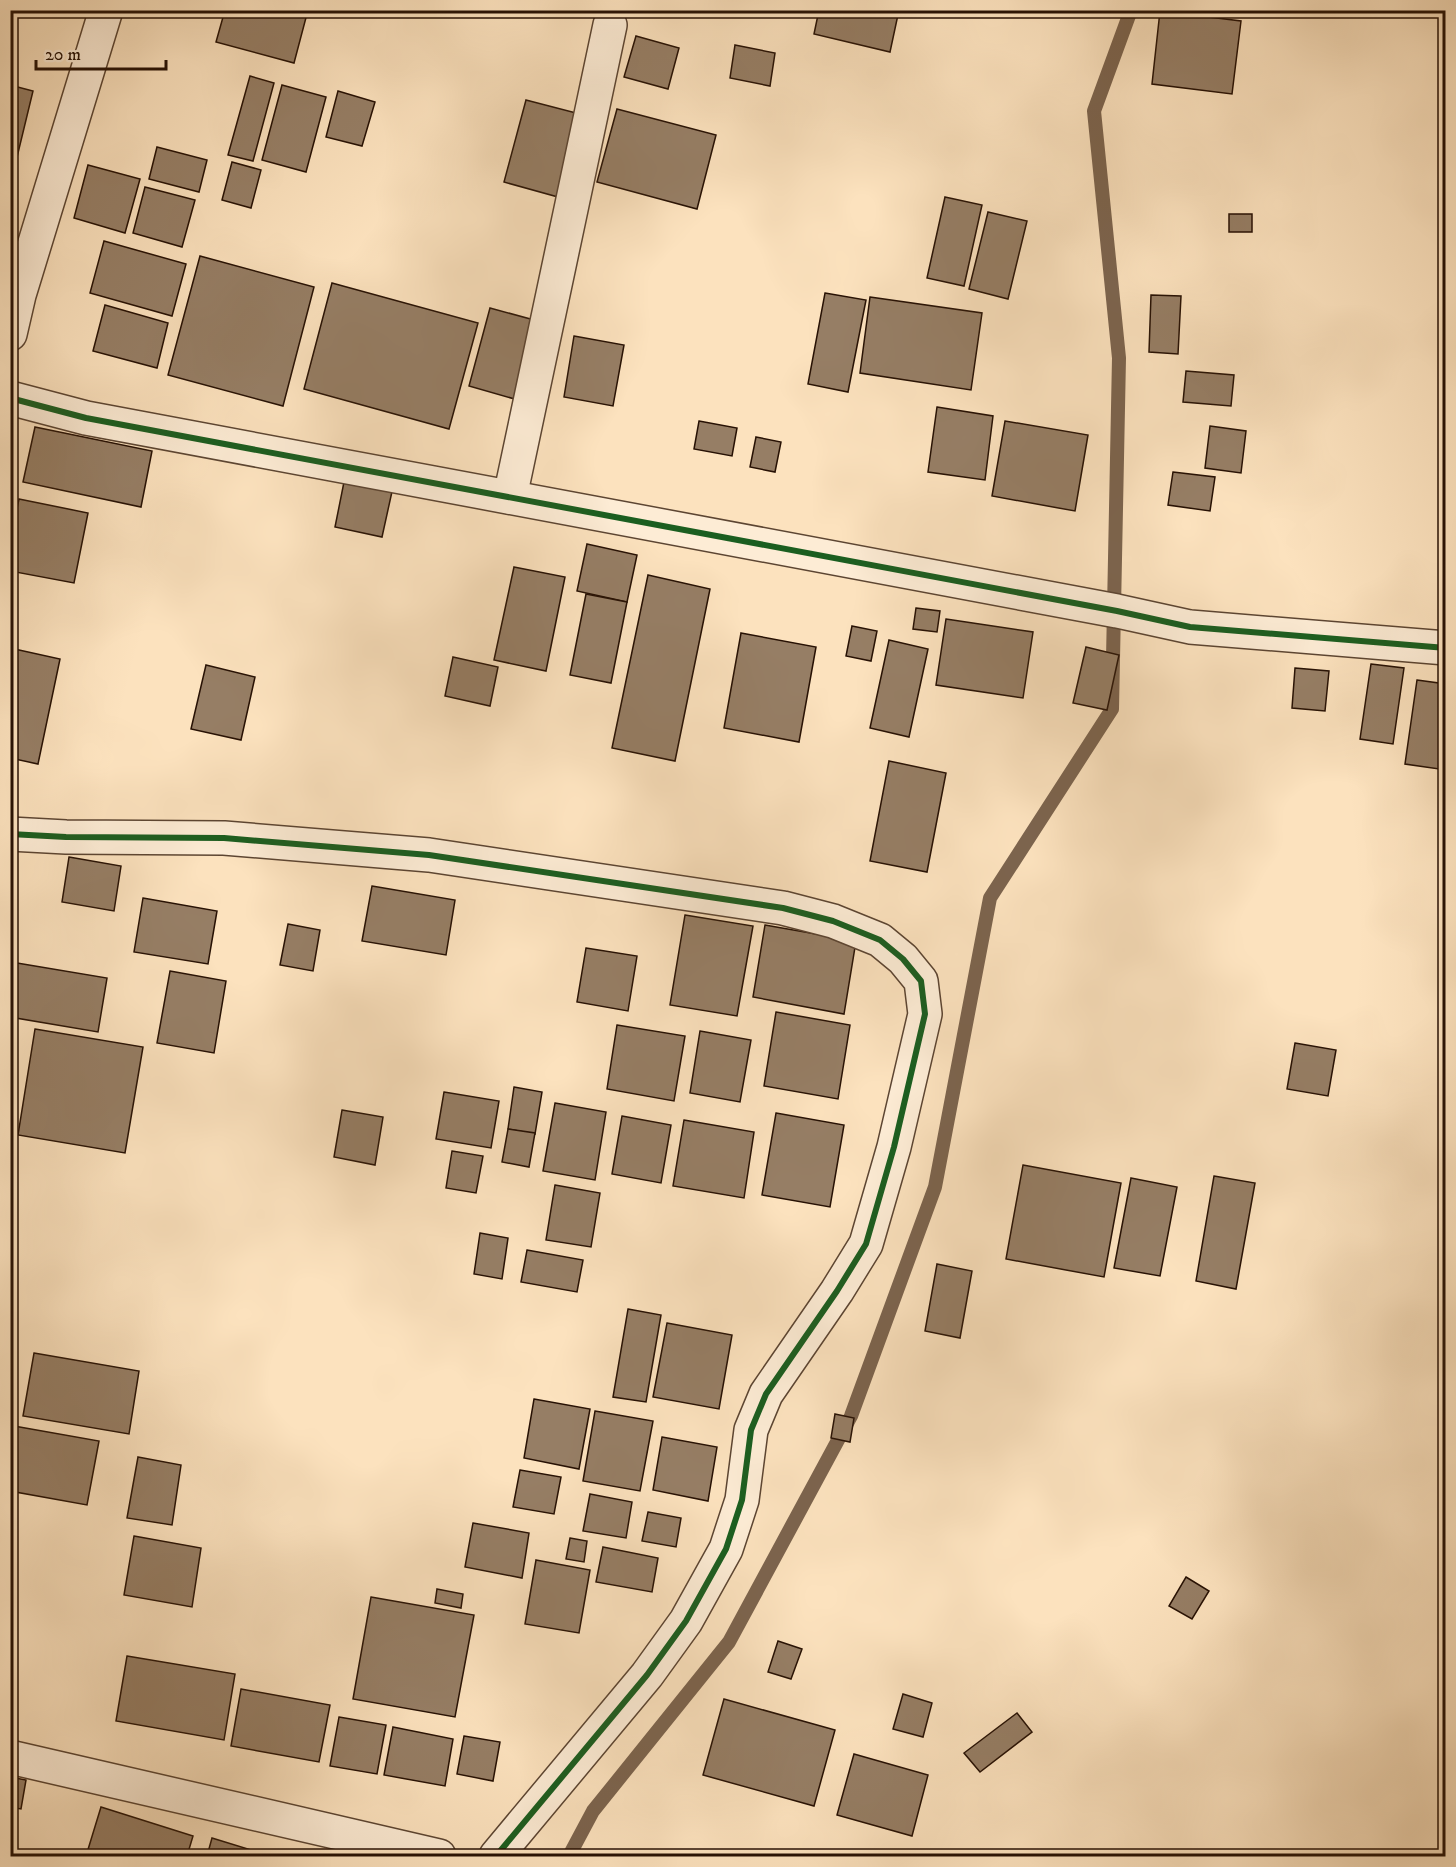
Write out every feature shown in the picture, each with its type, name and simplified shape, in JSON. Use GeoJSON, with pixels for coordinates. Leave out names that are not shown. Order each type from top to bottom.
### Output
{"type":"FeatureCollection","features":[{"type":"Feature","properties":{"kind":"street"},"geometry":{"type":"LineString","coordinates":[[10,334],[15,295],[106,10]]}},
{"type":"Feature","properties":{"kind":"street"},"geometry":{"type":"LineString","coordinates":[[510,497],[610,25]]}},
{"type":"Feature","properties":{"kind":"street"},"geometry":{"type":"LineString","coordinates":[[10,398],[86,417],[1117,611],[1190,627],[1446,648]]}},
{"type":"Feature","properties":{"kind":"street"},"geometry":{"type":"LineString","coordinates":[[10,834],[66,837],[224,838],[429,855],[783,908],[833,921],[880,940],[903,959],[921,981],[925,1014],[894,1147],[866,1244],[837,1291],[766,1394],[752,1430],[742,1500],[726,1550],[686,1621],[647,1675],[496,1857]]}},
{"type":"Feature","properties":{"kind":"street"},"geometry":{"type":"LineString","coordinates":[[10,1757],[440,1857]]}},
{"type":"Feature","properties":{"kind":"building"},"geometry":{"type":"Polygon","coordinates":[[[225,10],[308,10],[294,63],[216,42],[225,10]]]}},
{"type":"Feature","properties":{"kind":"building"},"geometry":{"type":"Polygon","coordinates":[[[763,10],[790,10],[789,16],[763,10]]]}},
{"type":"Feature","properties":{"kind":"building"},"geometry":{"type":"Polygon","coordinates":[[[819,10],[899,10],[890,52],[814,34],[819,10]]]}},
{"type":"Feature","properties":{"kind":"building"},"geometry":{"type":"Polygon","coordinates":[[[1160,11],[1241,21],[1232,94],[1152,84],[1160,11]]]}},
{"type":"Feature","properties":{"kind":"building"},"geometry":{"type":"Polygon","coordinates":[[[636,36],[679,48],[668,89],[624,77],[636,36]]]}},
{"type":"Feature","properties":{"kind":"building"},"geometry":{"type":"Polygon","coordinates":[[[735,45],[775,53],[770,86],[730,78],[735,45]]]}},
{"type":"Feature","properties":{"kind":"building"},"geometry":{"type":"Polygon","coordinates":[[[250,76],[274,83],[253,161],[228,155],[250,76]]]}},
{"type":"Feature","properties":{"kind":"building"},"geometry":{"type":"Polygon","coordinates":[[[10,85],[33,91],[11,182],[10,182],[10,85]]]}},
{"type":"Feature","properties":{"kind":"building"},"geometry":{"type":"Polygon","coordinates":[[[282,85],[326,97],[306,172],[262,160],[282,85]]]}},
{"type":"Feature","properties":{"kind":"building"},"geometry":{"type":"Polygon","coordinates":[[[338,91],[375,102],[362,146],[326,137],[338,91]]]}},
{"type":"Feature","properties":{"kind":"building"},"geometry":{"type":"Polygon","coordinates":[[[526,100],[580,114],[558,197],[504,182],[526,100]]]}},
{"type":"Feature","properties":{"kind":"building"},"geometry":{"type":"Polygon","coordinates":[[[617,109],[716,135],[697,209],[597,182],[617,109]]]}},
{"type":"Feature","properties":{"kind":"building"},"geometry":{"type":"Polygon","coordinates":[[[157,147],[207,160],[199,192],[149,179],[157,147]]]}},
{"type":"Feature","properties":{"kind":"building"},"geometry":{"type":"Polygon","coordinates":[[[232,162],[261,170],[251,208],[222,200],[232,162]]]}},
{"type":"Feature","properties":{"kind":"building"},"geometry":{"type":"Polygon","coordinates":[[[88,165],[140,179],[125,233],[74,218],[88,165]]]}},
{"type":"Feature","properties":{"kind":"building"},"geometry":{"type":"Polygon","coordinates":[[[145,187],[195,200],[182,247],[133,233],[145,187]]]}},
{"type":"Feature","properties":{"kind":"building"},"geometry":{"type":"Polygon","coordinates":[[[945,197],[982,205],[964,286],[927,278],[945,197]]]}},
{"type":"Feature","properties":{"kind":"building"},"geometry":{"type":"Polygon","coordinates":[[[988,212],[1027,221],[1008,299],[969,289],[988,212]]]}},
{"type":"Feature","properties":{"kind":"building"},"geometry":{"type":"Polygon","coordinates":[[[1229,214],[1252,214],[1252,232],[1229,232],[1229,214]]]}},
{"type":"Feature","properties":{"kind":"building"},"geometry":{"type":"Polygon","coordinates":[[[104,241],[186,264],[172,316],[90,293],[104,241]]]}},
{"type":"Feature","properties":{"kind":"building"},"geometry":{"type":"Polygon","coordinates":[[[200,256],[314,287],[283,406],[168,375],[200,256]]]}},
{"type":"Feature","properties":{"kind":"building"},"geometry":{"type":"Polygon","coordinates":[[[332,283],[478,323],[449,429],[304,389],[332,283]]]}},
{"type":"Feature","properties":{"kind":"building"},"geometry":{"type":"Polygon","coordinates":[[[825,293],[866,300],[848,392],[808,384],[825,293]]]}},
{"type":"Feature","properties":{"kind":"building"},"geometry":{"type":"Polygon","coordinates":[[[1151,295],[1181,296],[1178,354],[1149,352],[1151,295]]]}},
{"type":"Feature","properties":{"kind":"building"},"geometry":{"type":"Polygon","coordinates":[[[870,297],[982,313],[971,390],[860,373],[870,297]]]}},
{"type":"Feature","properties":{"kind":"building"},"geometry":{"type":"Polygon","coordinates":[[[105,305],[168,323],[157,368],[93,351],[105,305]]]}},
{"type":"Feature","properties":{"kind":"building"},"geometry":{"type":"Polygon","coordinates":[[[490,308],[538,321],[518,400],[469,386],[490,308]]]}},
{"type":"Feature","properties":{"kind":"building"},"geometry":{"type":"Polygon","coordinates":[[[574,336],[624,345],[613,406],[564,397],[574,336]]]}},
{"type":"Feature","properties":{"kind":"building"},"geometry":{"type":"Polygon","coordinates":[[[1186,371],[1234,375],[1231,406],[1183,402],[1186,371]]]}},
{"type":"Feature","properties":{"kind":"building"},"geometry":{"type":"Polygon","coordinates":[[[937,407],[993,416],[985,480],[928,472],[937,407]]]}},
{"type":"Feature","properties":{"kind":"building"},"geometry":{"type":"Polygon","coordinates":[[[699,421],[737,428],[732,456],[694,449],[699,421]]]}},
{"type":"Feature","properties":{"kind":"building"},"geometry":{"type":"Polygon","coordinates":[[[1005,421],[1088,435],[1075,511],[992,496],[1005,421]]]}},
{"type":"Feature","properties":{"kind":"building"},"geometry":{"type":"Polygon","coordinates":[[[1210,426],[1246,431],[1241,473],[1205,468],[1210,426]]]}},
{"type":"Feature","properties":{"kind":"building"},"geometry":{"type":"Polygon","coordinates":[[[35,427],[152,451],[141,507],[23,482],[35,427]]]}},
{"type":"Feature","properties":{"kind":"building"},"geometry":{"type":"Polygon","coordinates":[[[756,437],[781,442],[775,472],[750,467],[756,437]]]}},
{"type":"Feature","properties":{"kind":"building"},"geometry":{"type":"Polygon","coordinates":[[[1173,472],[1215,477],[1210,511],[1168,505],[1173,472]]]}},
{"type":"Feature","properties":{"kind":"building"},"geometry":{"type":"Polygon","coordinates":[[[345,477],[393,487],[382,537],[335,527],[345,477]]]}},
{"type":"Feature","properties":{"kind":"building"},"geometry":{"type":"Polygon","coordinates":[[[19,499],[88,513],[74,583],[10,571],[10,541],[19,499]]]}},
{"type":"Feature","properties":{"kind":"building"},"geometry":{"type":"Polygon","coordinates":[[[587,544],[637,555],[627,602],[577,591],[587,544]]]}},
{"type":"Feature","properties":{"kind":"building"},"geometry":{"type":"Polygon","coordinates":[[[514,567],[565,577],[546,671],[494,660],[514,567]]]}},
{"type":"Feature","properties":{"kind":"building"},"geometry":{"type":"Polygon","coordinates":[[[648,575],[710,589],[675,761],[612,748],[648,575]]]}},
{"type":"Feature","properties":{"kind":"building"},"geometry":{"type":"Polygon","coordinates":[[[586,594],[627,602],[611,683],[570,675],[586,594]]]}},
{"type":"Feature","properties":{"kind":"building"},"geometry":{"type":"Polygon","coordinates":[[[916,608],[940,611],[937,632],[913,629],[916,608]]]}},
{"type":"Feature","properties":{"kind":"building"},"geometry":{"type":"Polygon","coordinates":[[[946,619],[1033,632],[1023,698],[936,685],[946,619]]]}},
{"type":"Feature","properties":{"kind":"building"},"geometry":{"type":"Polygon","coordinates":[[[852,626],[877,631],[871,661],[846,656],[852,626]]]}},
{"type":"Feature","properties":{"kind":"building"},"geometry":{"type":"Polygon","coordinates":[[[741,633],[816,647],[799,742],[724,728],[741,633]]]}},
{"type":"Feature","properties":{"kind":"building"},"geometry":{"type":"Polygon","coordinates":[[[889,640],[928,649],[909,737],[870,728],[889,640]]]}},
{"type":"Feature","properties":{"kind":"building"},"geometry":{"type":"Polygon","coordinates":[[[1086,647],[1119,655],[1107,710],[1073,703],[1086,647]]]}},
{"type":"Feature","properties":{"kind":"building"},"geometry":{"type":"Polygon","coordinates":[[[10,648],[60,659],[38,764],[10,758],[10,648]]]}},
{"type":"Feature","properties":{"kind":"building"},"geometry":{"type":"Polygon","coordinates":[[[453,657],[498,667],[490,706],[445,696],[453,657]]]}},
{"type":"Feature","properties":{"kind":"building"},"geometry":{"type":"Polygon","coordinates":[[[1371,664],[1404,668],[1393,744],[1360,739],[1371,664]]]}},
{"type":"Feature","properties":{"kind":"building"},"geometry":{"type":"Polygon","coordinates":[[[206,665],[255,677],[241,740],[191,729],[206,665]]]}},
{"type":"Feature","properties":{"kind":"building"},"geometry":{"type":"Polygon","coordinates":[[[1295,668],[1329,671],[1325,711],[1292,708],[1295,668]]]}},
{"type":"Feature","properties":{"kind":"building"},"geometry":{"type":"Polygon","coordinates":[[[1417,680],[1446,684],[1446,770],[1405,764],[1417,680]]]}},
{"type":"Feature","properties":{"kind":"building"},"geometry":{"type":"Polygon","coordinates":[[[889,761],[946,773],[927,872],[870,861],[889,761]]]}},
{"type":"Feature","properties":{"kind":"building"},"geometry":{"type":"Polygon","coordinates":[[[69,857],[121,866],[114,911],[62,902],[69,857]]]}},
{"type":"Feature","properties":{"kind":"building"},"geometry":{"type":"Polygon","coordinates":[[[372,886],[455,900],[446,955],[362,941],[372,886]]]}},
{"type":"Feature","properties":{"kind":"building"},"geometry":{"type":"Polygon","coordinates":[[[143,898],[217,911],[208,964],[134,952],[143,898]]]}},
{"type":"Feature","properties":{"kind":"building"},"geometry":{"type":"Polygon","coordinates":[[[685,915],[753,926],[737,1016],[670,1005],[685,915]]]}},
{"type":"Feature","properties":{"kind":"building"},"geometry":{"type":"Polygon","coordinates":[[[288,924],[320,930],[313,971],[280,965],[288,924]]]}},
{"type":"Feature","properties":{"kind":"building"},"geometry":{"type":"Polygon","coordinates":[[[765,925],[856,941],[844,1014],[753,997],[765,925]]]}},
{"type":"Feature","properties":{"kind":"building"},"geometry":{"type":"Polygon","coordinates":[[[586,948],[637,956],[628,1011],[577,1002],[586,948]]]}},
{"type":"Feature","properties":{"kind":"building"},"geometry":{"type":"Polygon","coordinates":[[[17,963],[107,978],[98,1032],[10,1017],[17,963]]]}},
{"type":"Feature","properties":{"kind":"building"},"geometry":{"type":"Polygon","coordinates":[[[170,971],[226,981],[214,1053],[157,1043],[170,971]]]}},
{"type":"Feature","properties":{"kind":"building"},"geometry":{"type":"Polygon","coordinates":[[[776,1012],[850,1025],[838,1099],[764,1086],[776,1012]]]}},
{"type":"Feature","properties":{"kind":"building"},"geometry":{"type":"Polygon","coordinates":[[[617,1025],[685,1036],[674,1101],[607,1089],[617,1025]]]}},
{"type":"Feature","properties":{"kind":"building"},"geometry":{"type":"Polygon","coordinates":[[[35,1029],[143,1047],[125,1153],[18,1135],[35,1029]]]}},
{"type":"Feature","properties":{"kind":"building"},"geometry":{"type":"Polygon","coordinates":[[[700,1031],[751,1040],[740,1102],[690,1093],[700,1031]]]}},
{"type":"Feature","properties":{"kind":"building"},"geometry":{"type":"Polygon","coordinates":[[[1295,1043],[1336,1050],[1328,1096],[1287,1089],[1295,1043]]]}},
{"type":"Feature","properties":{"kind":"building"},"geometry":{"type":"Polygon","coordinates":[[[514,1087],[542,1092],[535,1134],[508,1129],[514,1087]]]}},
{"type":"Feature","properties":{"kind":"building"},"geometry":{"type":"Polygon","coordinates":[[[444,1092],[499,1101],[491,1148],[436,1139],[444,1092]]]}},
{"type":"Feature","properties":{"kind":"building"},"geometry":{"type":"Polygon","coordinates":[[[555,1103],[606,1112],[595,1180],[543,1171],[555,1103]]]}},
{"type":"Feature","properties":{"kind":"building"},"geometry":{"type":"Polygon","coordinates":[[[342,1110],[383,1117],[375,1165],[334,1157],[342,1110]]]}},
{"type":"Feature","properties":{"kind":"building"},"geometry":{"type":"Polygon","coordinates":[[[776,1113],[844,1125],[830,1207],[762,1195],[776,1113]]]}},
{"type":"Feature","properties":{"kind":"building"},"geometry":{"type":"Polygon","coordinates":[[[622,1116],[671,1125],[661,1183],[612,1174],[622,1116]]]}},
{"type":"Feature","properties":{"kind":"building"},"geometry":{"type":"Polygon","coordinates":[[[684,1120],[754,1132],[744,1198],[673,1186],[684,1120]]]}},
{"type":"Feature","properties":{"kind":"building"},"geometry":{"type":"Polygon","coordinates":[[[508,1129],[535,1133],[529,1167],[502,1162],[508,1129]]]}},
{"type":"Feature","properties":{"kind":"building"},"geometry":{"type":"Polygon","coordinates":[[[452,1151],[483,1156],[476,1193],[446,1188],[452,1151]]]}},
{"type":"Feature","properties":{"kind":"building"},"geometry":{"type":"Polygon","coordinates":[[[1023,1165],[1121,1183],[1104,1277],[1006,1259],[1023,1165]]]}},
{"type":"Feature","properties":{"kind":"building"},"geometry":{"type":"Polygon","coordinates":[[[1214,1176],[1255,1183],[1236,1289],[1196,1281],[1214,1176]]]}},
{"type":"Feature","properties":{"kind":"building"},"geometry":{"type":"Polygon","coordinates":[[[1131,1178],[1177,1187],[1160,1276],[1114,1268],[1131,1178]]]}},
{"type":"Feature","properties":{"kind":"building"},"geometry":{"type":"Polygon","coordinates":[[[555,1185],[600,1193],[591,1247],[546,1240],[555,1185]]]}},
{"type":"Feature","properties":{"kind":"building"},"geometry":{"type":"Polygon","coordinates":[[[480,1233],[508,1238],[502,1279],[474,1274],[480,1233]]]}},
{"type":"Feature","properties":{"kind":"building"},"geometry":{"type":"Polygon","coordinates":[[[527,1250],[583,1260],[577,1292],[521,1282],[527,1250]]]}},
{"type":"Feature","properties":{"kind":"building"},"geometry":{"type":"Polygon","coordinates":[[[937,1264],[972,1271],[960,1338],[925,1331],[937,1264]]]}},
{"type":"Feature","properties":{"kind":"building"},"geometry":{"type":"Polygon","coordinates":[[[628,1309],[661,1315],[646,1402],[613,1397],[628,1309]]]}},
{"type":"Feature","properties":{"kind":"building"},"geometry":{"type":"Polygon","coordinates":[[[667,1323],[732,1335],[719,1409],[653,1397],[667,1323]]]}},
{"type":"Feature","properties":{"kind":"building"},"geometry":{"type":"Polygon","coordinates":[[[34,1353],[139,1371],[129,1434],[23,1416],[34,1353]]]}},
{"type":"Feature","properties":{"kind":"building"},"geometry":{"type":"Polygon","coordinates":[[[534,1399],[590,1409],[579,1469],[524,1458],[534,1399]]]}},
{"type":"Feature","properties":{"kind":"building"},"geometry":{"type":"Polygon","coordinates":[[[595,1411],[653,1421],[640,1491],[583,1481],[595,1411]]]}},
{"type":"Feature","properties":{"kind":"building"},"geometry":{"type":"Polygon","coordinates":[[[835,1414],[854,1418],[850,1442],[831,1438],[835,1414]]]}},
{"type":"Feature","properties":{"kind":"building"},"geometry":{"type":"Polygon","coordinates":[[[14,1426],[99,1441],[87,1505],[10,1491],[10,1447],[14,1426]]]}},
{"type":"Feature","properties":{"kind":"building"},"geometry":{"type":"Polygon","coordinates":[[[662,1437],[717,1447],[708,1501],[653,1490],[662,1437]]]}},
{"type":"Feature","properties":{"kind":"building"},"geometry":{"type":"Polygon","coordinates":[[[138,1457],[181,1465],[172,1525],[127,1518],[138,1457]]]}},
{"type":"Feature","properties":{"kind":"building"},"geometry":{"type":"Polygon","coordinates":[[[520,1470],[561,1477],[554,1514],[513,1507],[520,1470]]]}},
{"type":"Feature","properties":{"kind":"building"},"geometry":{"type":"Polygon","coordinates":[[[590,1494],[632,1502],[626,1538],[583,1531],[590,1494]]]}},
{"type":"Feature","properties":{"kind":"building"},"geometry":{"type":"Polygon","coordinates":[[[648,1512],[681,1518],[676,1547],[642,1541],[648,1512]]]}},
{"type":"Feature","properties":{"kind":"building"},"geometry":{"type":"Polygon","coordinates":[[[473,1523],[529,1533],[522,1578],[465,1567],[473,1523]]]}},
{"type":"Feature","properties":{"kind":"building"},"geometry":{"type":"Polygon","coordinates":[[[134,1536],[201,1548],[192,1607],[124,1595],[134,1536]]]}},
{"type":"Feature","properties":{"kind":"building"},"geometry":{"type":"Polygon","coordinates":[[[570,1538],[587,1541],[584,1562],[566,1559],[570,1538]]]}},
{"type":"Feature","properties":{"kind":"building"},"geometry":{"type":"Polygon","coordinates":[[[603,1547],[658,1558],[652,1592],[596,1582],[603,1547]]]}},
{"type":"Feature","properties":{"kind":"building"},"geometry":{"type":"Polygon","coordinates":[[[536,1560],[590,1570],[579,1633],[525,1624],[536,1560]]]}},
{"type":"Feature","properties":{"kind":"building"},"geometry":{"type":"Polygon","coordinates":[[[1186,1577],[1209,1591],[1192,1619],[1169,1606],[1186,1577]]]}},
{"type":"Feature","properties":{"kind":"building"},"geometry":{"type":"Polygon","coordinates":[[[437,1589],[463,1594],[461,1608],[435,1603],[437,1589]]]}},
{"type":"Feature","properties":{"kind":"building"},"geometry":{"type":"Polygon","coordinates":[[[371,1597],[474,1615],[455,1717],[353,1699],[371,1597]]]}},
{"type":"Feature","properties":{"kind":"building"},"geometry":{"type":"Polygon","coordinates":[[[778,1641],[802,1649],[791,1679],[768,1672],[778,1641]]]}},
{"type":"Feature","properties":{"kind":"building"},"geometry":{"type":"Polygon","coordinates":[[[127,1656],[235,1674],[224,1740],[116,1721],[127,1656]]]}},
{"type":"Feature","properties":{"kind":"building"},"geometry":{"type":"Polygon","coordinates":[[[241,1689],[330,1705],[319,1762],[231,1746],[241,1689]]]}},
{"type":"Feature","properties":{"kind":"building"},"geometry":{"type":"Polygon","coordinates":[[[903,1694],[932,1703],[923,1737],[893,1729],[903,1694]]]}},
{"type":"Feature","properties":{"kind":"building"},"geometry":{"type":"Polygon","coordinates":[[[724,1699],[835,1730],[814,1806],[703,1775],[724,1699]]]}},
{"type":"Feature","properties":{"kind":"building"},"geometry":{"type":"Polygon","coordinates":[[[1017,1713],[1032,1732],[980,1772],[964,1753],[1017,1713]]]}},
{"type":"Feature","properties":{"kind":"building"},"geometry":{"type":"Polygon","coordinates":[[[339,1717],[386,1725],[377,1774],[330,1766],[339,1717]]]}},
{"type":"Feature","properties":{"kind":"building"},"geometry":{"type":"Polygon","coordinates":[[[393,1727],[453,1739],[445,1786],[384,1775],[393,1727]]]}},
{"type":"Feature","properties":{"kind":"building"},"geometry":{"type":"Polygon","coordinates":[[[464,1736],[500,1742],[493,1781],[457,1774],[464,1736]]]}},
{"type":"Feature","properties":{"kind":"building"},"geometry":{"type":"Polygon","coordinates":[[[854,1754],[928,1775],[912,1836],[837,1815],[854,1754]]]}},
{"type":"Feature","properties":{"kind":"building"},"geometry":{"type":"Polygon","coordinates":[[[10,1777],[26,1780],[21,1809],[10,1807],[10,1777]]]}},
{"type":"Feature","properties":{"kind":"building"},"geometry":{"type":"Polygon","coordinates":[[[101,1807],[193,1836],[187,1856],[86,1856],[101,1807]]]}},
{"type":"Feature","properties":{"kind":"building"},"geometry":{"type":"Polygon","coordinates":[[[212,1838],[271,1856],[207,1856],[212,1838]]]}},
{"type":"Feature","properties":{"kind":"building"},"geometry":{"type":"Polygon","coordinates":[[[19,1852],[36,1856],[18,1856],[19,1852]]]}},
{"type":"Feature","properties":{"kind":"waterway"},"geometry":{"type":"LineString","coordinates":[[569,1856],[593,1811],[729,1642],[851,1416],[935,1187],[990,898],[1112,709],[1119,358],[1094,111],[1131,10]]}},
{"type":"Feature","properties":{"kind":"cycle path"},"geometry":{"type":"LineString","coordinates":[[10,398],[86,418],[1117,611],[1190,627],[1446,648]]}},
{"type":"Feature","properties":{"kind":"cycle path"},"geometry":{"type":"LineString","coordinates":[[10,834],[66,837],[224,838],[429,855],[783,908],[833,921],[880,940],[903,959],[921,981],[925,1014],[894,1147],[866,1244],[837,1291],[766,1394],[751,1430],[742,1500],[726,1549],[686,1621],[647,1675],[496,1856]]}}]}
